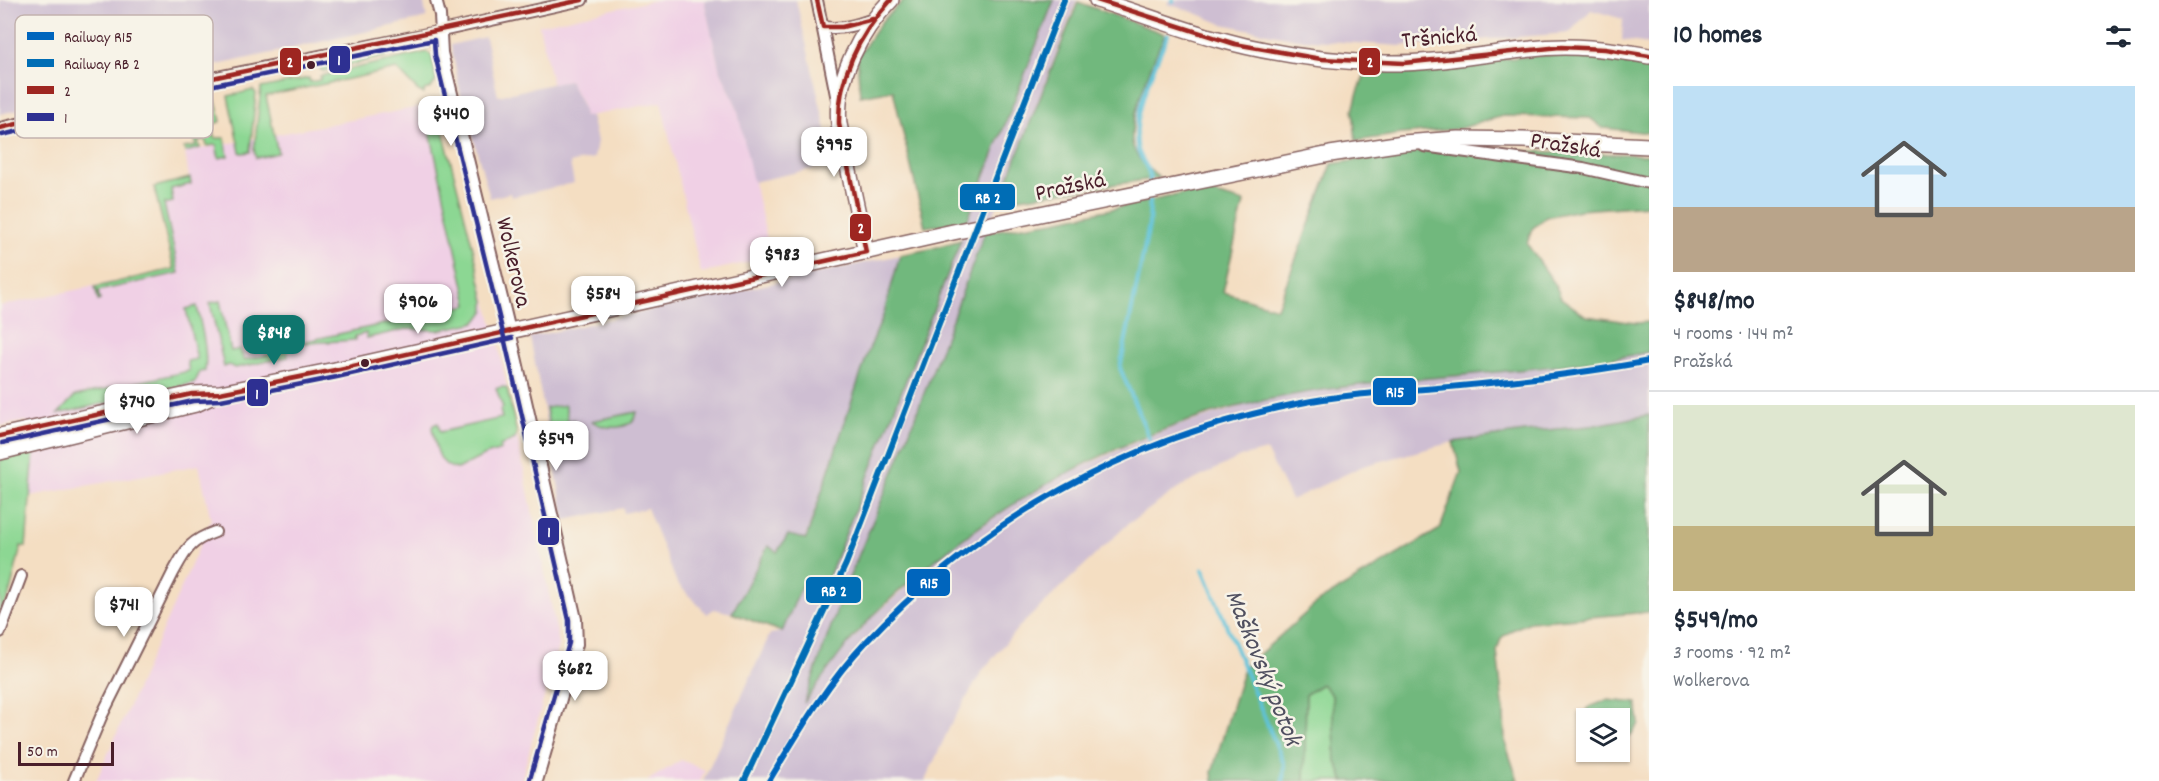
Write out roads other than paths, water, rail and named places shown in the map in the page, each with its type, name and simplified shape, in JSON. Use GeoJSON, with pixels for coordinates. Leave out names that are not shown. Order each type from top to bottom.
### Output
{"type":"FeatureCollection","features":[{"type":"Feature","properties":{"kind":"main road"},"geometry":{"type":"LineString","coordinates":[[866,252],[839,124],[837,102],[855,53],[873,19],[891,0]]}},
{"type":"Feature","properties":{"kind":"main road","name":"Tršnická"},"geometry":{"type":"LineString","coordinates":[[1097,0],[1214,38],[1275,52],[1333,60],[1410,62],[1458,59],[1546,48],[1604,49],[1649,56]]}},
{"type":"Feature","properties":{"kind":"main road","name":"Pražská"},"geometry":{"type":"LineString","coordinates":[[0,436],[192,394],[219,393],[334,370],[866,252],[1330,154],[1403,143],[1458,139],[1649,146]]}},
{"type":"Feature","properties":{"kind":"main road","name":"Pražská"},"geometry":{"type":"LineString","coordinates":[[0,452],[196,404],[219,393]]}},
{"type":"Feature","properties":{"kind":"street","name":"Wolkerova"},"geometry":{"type":"LineString","coordinates":[[435,0],[440,15],[442,53],[510,331],[576,619],[578,644],[537,781]]}},
{"type":"Feature","properties":{"kind":"street"},"geometry":{"type":"LineString","coordinates":[[213,78],[441,32],[582,0]]}},
{"type":"Feature","properties":{"kind":"street"},"geometry":{"type":"LineString","coordinates":[[816,0],[837,102]]}},
{"type":"Feature","properties":{"kind":"street"},"geometry":{"type":"LineString","coordinates":[[823,27],[835,29],[850,27],[873,19]]}},
{"type":"Feature","properties":{"kind":"street"},"geometry":{"type":"LineString","coordinates":[[0,128],[15,124]]}},
{"type":"Feature","properties":{"kind":"street","name":"Pražská"},"geometry":{"type":"LineString","coordinates":[[1403,143],[1583,168],[1649,183]]}},
{"type":"Feature","properties":{"kind":"street"},"geometry":{"type":"LineString","coordinates":[[74,781],[101,717],[173,573],[186,551],[198,538],[215,532]]}},
{"type":"Feature","properties":{"kind":"street"},"geometry":{"type":"LineString","coordinates":[[0,632],[21,576]]}},
{"type":"Feature","properties":{"kind":"waterway","name":"Maškovský potok"},"geometry":{"type":"LineString","coordinates":[[1150,183],[1149,172],[1137,145],[1138,118],[1146,88],[1168,34]]}},
{"type":"Feature","properties":{"kind":"waterway","name":"Maškovský potok"},"geometry":{"type":"LineString","coordinates":[[1150,200],[1149,225],[1120,368],[1150,440]]}},
{"type":"Feature","properties":{"kind":"waterway","name":"Maškovský potok"},"geometry":{"type":"LineString","coordinates":[[1203,569],[1284,764],[1283,781]]}},
{"type":"Feature","properties":{"kind":"rail line","name":"R15"},"geometry":{"type":"LineString","coordinates":[[769,781],[838,674],[911,597],[959,557],[1009,521],[1062,489],[1117,461],[1175,438],[1234,419],[1316,400],[1555,376],[1649,361]]}}]}
